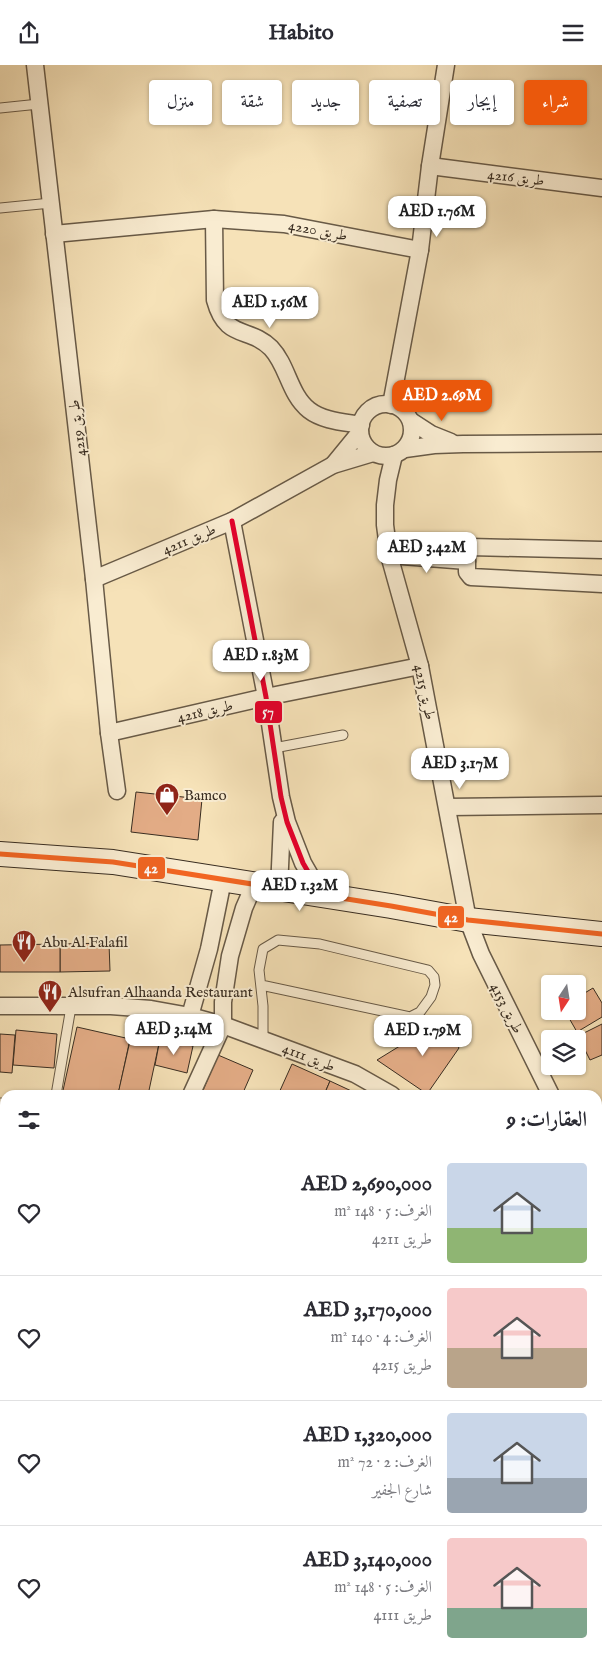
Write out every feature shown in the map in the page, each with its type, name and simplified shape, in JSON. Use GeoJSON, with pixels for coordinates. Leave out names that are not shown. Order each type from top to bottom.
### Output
{"type":"FeatureCollection","features":[{"type":"Feature","properties":{"kind":"street","name":"طريق 4219"},"geometry":{"type":"LineString","coordinates":[[35,65],[117,791]]}},
{"type":"Feature","properties":{"kind":"street"},"geometry":{"type":"LineString","coordinates":[[391,405],[420,250],[430,166],[446,65]]}},
{"type":"Feature","properties":{"kind":"street","name":"طريق 4216"},"geometry":{"type":"LineString","coordinates":[[430,166],[602,188]]}},
{"type":"Feature","properties":{"kind":"street"},"geometry":{"type":"LineString","coordinates":[[214,219],[215,300],[218,313],[226,323],[238,331],[259,340],[270,348],[277,357],[299,402],[309,411],[325,418],[360,428]]}},
{"type":"Feature","properties":{"kind":"street","name":"طريق 4220"},"geometry":{"type":"LineString","coordinates":[[54,234],[214,219],[284,224],[420,250]]}},
{"type":"Feature","properties":{"kind":"street"},"geometry":{"type":"LineString","coordinates":[[400,452],[412,436],[411,421],[406,414],[400,408],[383,404],[368,411],[360,428],[364,444],[380,456],[400,452],[434,445],[602,443]]}},
{"type":"Feature","properties":{"kind":"street"},"geometry":{"type":"LineString","coordinates":[[411,421],[441,438],[463,444]]}},
{"type":"Feature","properties":{"kind":"street","name":"طريق 4211"},"geometry":{"type":"LineString","coordinates":[[333,465],[360,428]]}},
{"type":"Feature","properties":{"kind":"street","name":"طريق 4215"},"geometry":{"type":"LineString","coordinates":[[400,452],[388,480],[385,505],[385,525],[389,555],[420,666],[468,920]]}},
{"type":"Feature","properties":{"kind":"street","name":"طريق 4211"},"geometry":{"type":"LineString","coordinates":[[94,579],[232,521],[333,465],[374,453]]}},
{"type":"Feature","properties":{"kind":"street"},"geometry":{"type":"LineString","coordinates":[[232,521],[266,697],[281,797],[287,822],[303,863],[322,895]]}},
{"type":"Feature","properties":{"kind":"street"},"geometry":{"type":"LineString","coordinates":[[602,550],[472,547],[467,552],[467,573],[471,577],[602,584]]}},
{"type":"Feature","properties":{"kind":"street"},"geometry":{"type":"LineString","coordinates":[[389,555],[467,561]]}},
{"type":"Feature","properties":{"kind":"street","name":"طريق 4218"},"geometry":{"type":"LineString","coordinates":[[109,733],[266,697],[420,666]]}},
{"type":"Feature","properties":{"kind":"street"},"geometry":{"type":"LineString","coordinates":[[279,889],[282,838],[281,797]]}},
{"type":"Feature","properties":{"kind":"street"},"geometry":{"type":"LineString","coordinates":[[448,807],[602,805]]}},
{"type":"Feature","properties":{"kind":"street"},"geometry":{"type":"LineString","coordinates":[[0,854],[113,863],[391,905],[468,920],[602,933]]}},
{"type":"Feature","properties":{"kind":"street"},"geometry":{"type":"LineString","coordinates":[[190,1016],[209,949],[223,880]]}},
{"type":"Feature","properties":{"kind":"street"},"geometry":{"type":"LineString","coordinates":[[193,1090],[223,1025],[226,978],[230,956],[244,908],[254,885]]}},
{"type":"Feature","properties":{"kind":"street","name":"طريق 4153"},"geometry":{"type":"LineString","coordinates":[[468,920],[481,954],[548,1090]]}},
{"type":"Feature","properties":{"kind":"street"},"geometry":{"type":"LineString","coordinates":[[209,949],[230,956]]}},
{"type":"Feature","properties":{"kind":"street","name":"طريق 4111"},"geometry":{"type":"LineString","coordinates":[[0,1006],[131,1007],[190,1016],[223,1025],[355,1075],[383,1090]]}},
{"type":"Feature","properties":{"kind":"lane"},"geometry":{"type":"LineString","coordinates":[[1,108],[40,104]]}},
{"type":"Feature","properties":{"kind":"lane"},"geometry":{"type":"LineString","coordinates":[[0,208],[51,203]]}},
{"type":"Feature","properties":{"kind":"lane"},"geometry":{"type":"LineString","coordinates":[[274,748],[343,735]]}},
{"type":"Feature","properties":{"kind":"lane"},"geometry":{"type":"LineString","coordinates":[[261,985],[410,1017],[420,1013],[431,997],[434,977],[428,970],[320,944],[278,940],[263,949],[259,970],[263,1040]]}},
{"type":"Feature","properties":{"kind":"lane"},"geometry":{"type":"LineString","coordinates":[[57,1090],[71,1007]]}},
{"type":"Feature","properties":{"kind":"building","name":"Bamco"},"geometry":{"type":"Polygon","coordinates":[[[136,792],[202,799],[198,840],[131,832],[136,792]]]}},
{"type":"Feature","properties":{"kind":"building"},"geometry":{"type":"Polygon","coordinates":[[[109,943],[110,971],[60,972],[60,944],[109,943]]]}},
{"type":"Feature","properties":{"kind":"building"},"geometry":{"type":"Polygon","coordinates":[[[60,944],[60,972],[0,972],[0,945],[60,944]]]}},
{"type":"Feature","properties":{"kind":"building"},"geometry":{"type":"Polygon","coordinates":[[[593,988],[602,1003],[602,1017],[580,1030],[576,1030],[570,1020],[586,1020],[586,992],[593,988]]]}},
{"type":"Feature","properties":{"kind":"building"},"geometry":{"type":"Polygon","coordinates":[[[442,1020],[459,1048],[430,1090],[421,1090],[377,1060],[442,1020]]]}},
{"type":"Feature","properties":{"kind":"building"},"geometry":{"type":"Polygon","coordinates":[[[602,1024],[602,1055],[590,1060],[586,1052],[586,1032],[602,1024]]]}},
{"type":"Feature","properties":{"kind":"building"},"geometry":{"type":"Polygon","coordinates":[[[77,1027],[130,1039],[119,1090],[63,1090],[77,1027]]]}},
{"type":"Feature","properties":{"kind":"building"},"geometry":{"type":"Polygon","coordinates":[[[16,1030],[57,1034],[54,1068],[13,1065],[16,1030]]]}},
{"type":"Feature","properties":{"kind":"building"},"geometry":{"type":"Polygon","coordinates":[[[132,1032],[160,1039],[149,1090],[119,1090],[132,1032]]]}},
{"type":"Feature","properties":{"kind":"building"},"geometry":{"type":"Polygon","coordinates":[[[0,1034],[15,1035],[12,1073],[0,1072],[0,1034]]]}},
{"type":"Feature","properties":{"kind":"building"},"geometry":{"type":"Polygon","coordinates":[[[160,1039],[193,1046],[187,1073],[155,1065],[160,1039]]]}},
{"type":"Feature","properties":{"kind":"building"},"geometry":{"type":"Polygon","coordinates":[[[218,1055],[253,1070],[244,1090],[203,1090],[218,1055]]]}},
{"type":"Feature","properties":{"kind":"building"},"geometry":{"type":"Polygon","coordinates":[[[292,1064],[330,1081],[326,1090],[280,1090],[292,1064]]]}},
{"type":"Feature","properties":{"kind":"building"},"geometry":{"type":"Polygon","coordinates":[[[330,1081],[349,1090],[326,1090],[330,1081]]]}},
{"type":"Feature","properties":{"kind":"transit line","name":"57"},"geometry":{"type":"LineString","coordinates":[[232,521],[266,697],[281,797],[287,822],[303,863],[322,896]]}},
{"type":"Feature","properties":{"kind":"transit line","name":"42"},"geometry":{"type":"LineString","coordinates":[[0,854],[113,862],[468,920],[602,934]]}},
{"type":"Feature","properties":{"kind":"place","name":"Bamco"},"geometry":{"type":"Point","coordinates":[167,816]}},
{"type":"Feature","properties":{"kind":"place","name":"Abu Al Falafil"},"geometry":{"type":"Point","coordinates":[24,963]}},
{"type":"Feature","properties":{"kind":"place","name":"Alsufran Alhaanda Restaurant"},"geometry":{"type":"Point","coordinates":[50,1013]}}]}
